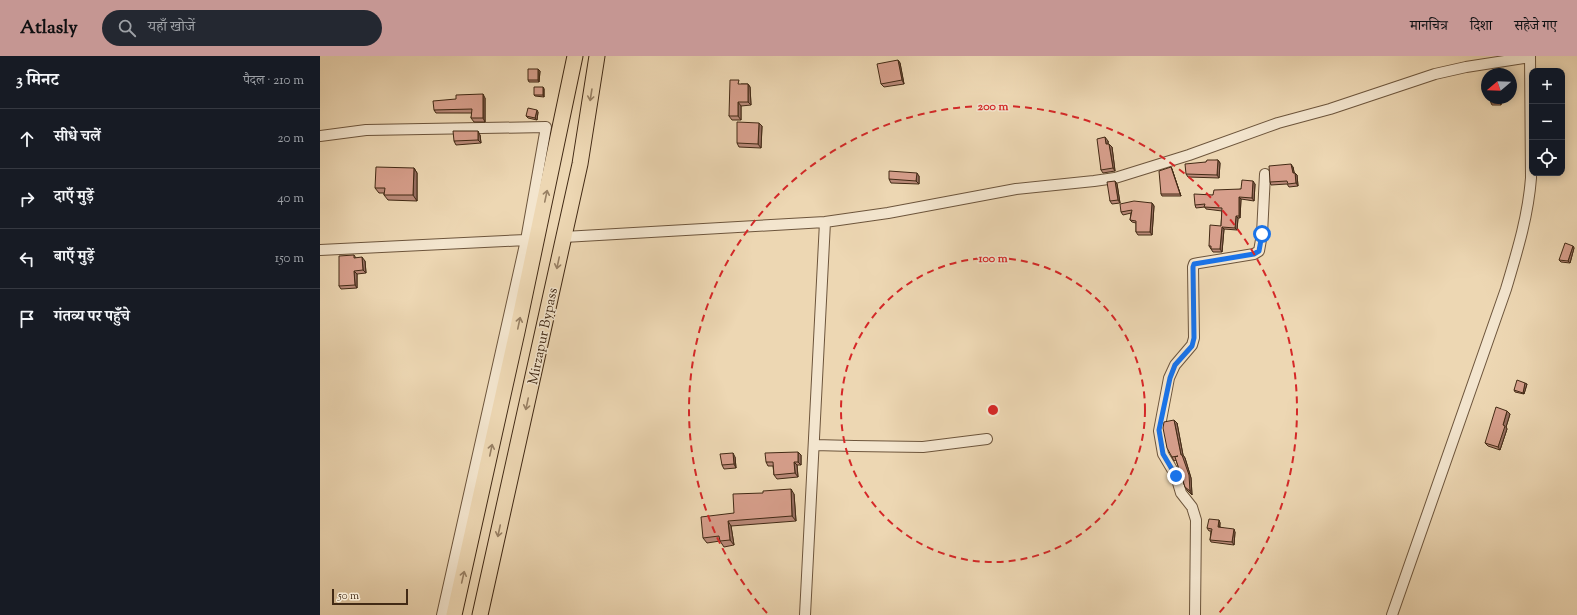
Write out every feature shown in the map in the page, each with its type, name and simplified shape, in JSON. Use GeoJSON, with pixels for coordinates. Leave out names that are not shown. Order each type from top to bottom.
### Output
{"type":"FeatureCollection","features":[{"type":"Feature","properties":{"kind":"highway"},"geometry":{"type":"LineString","coordinates":[[454,615],[575,56]]}},
{"type":"Feature","properties":{"kind":"highway","name":"Mirzapur Bypass"},"geometry":{"type":"LineString","coordinates":[[480,615],[580,164],[597,56]]}},
{"type":"Feature","properties":{"kind":"street"},"geometry":{"type":"LineString","coordinates":[[564,237],[825,222],[888,213],[1016,189],[1094,182],[1115,178],[1189,155],[1278,123],[1330,109],[1436,74],[1466,67],[1530,57],[1531,178],[1527,216],[1506,289],[1392,615]]}},
{"type":"Feature","properties":{"kind":"street"},"geometry":{"type":"LineString","coordinates":[[320,136],[366,130],[546,127],[526,240],[442,615]]}},
{"type":"Feature","properties":{"kind":"street"},"geometry":{"type":"LineString","coordinates":[[1195,615],[1196,520],[1192,506],[1181,493],[1176,476],[1163,454],[1159,430],[1170,378],[1175,365],[1192,346],[1194,338],[1194,264],[1254,254],[1259,251],[1262,234],[1265,174]]}},
{"type":"Feature","properties":{"kind":"street"},"geometry":{"type":"LineString","coordinates":[[805,615],[825,222]]}},
{"type":"Feature","properties":{"kind":"street"},"geometry":{"type":"LineString","coordinates":[[320,250],[526,240]]}},
{"type":"Feature","properties":{"kind":"street"},"geometry":{"type":"LineString","coordinates":[[814,444],[924,447],[987,439]]}},
{"type":"Feature","properties":{"kind":"building"},"geometry":{"type":"Polygon","coordinates":[[[898,60],[902,80],[881,84],[877,64],[898,60]]]}},
{"type":"Feature","properties":{"kind":"building"},"geometry":{"type":"Polygon","coordinates":[[[528,69],[538,69],[538,80],[528,80],[528,69]]]}},
{"type":"Feature","properties":{"kind":"building"},"geometry":{"type":"Polygon","coordinates":[[[730,80],[739,80],[738,84],[748,84],[748,102],[738,102],[738,116],[729,116],[730,80]]]}},
{"type":"Feature","properties":{"kind":"building"},"geometry":{"type":"Polygon","coordinates":[[[534,87],[543,87],[543,95],[534,95],[534,87]]]}},
{"type":"Feature","properties":{"kind":"building"},"geometry":{"type":"Polygon","coordinates":[[[483,94],[483,118],[471,118],[472,109],[434,110],[433,101],[456,99],[456,95],[483,94]]]}},
{"type":"Feature","properties":{"kind":"building"},"geometry":{"type":"Polygon","coordinates":[[[528,108],[537,110],[535,118],[526,116],[528,108]]]}},
{"type":"Feature","properties":{"kind":"building"},"geometry":{"type":"Polygon","coordinates":[[[737,122],[759,123],[758,144],[737,143],[737,122]]]}},
{"type":"Feature","properties":{"kind":"building"},"geometry":{"type":"Polygon","coordinates":[[[453,131],[478,131],[478,140],[454,141],[453,131]]]}},
{"type":"Feature","properties":{"kind":"building"},"geometry":{"type":"Polygon","coordinates":[[[1105,137],[1106,144],[1109,144],[1113,168],[1101,170],[1097,139],[1105,137]]]}},
{"type":"Feature","properties":{"kind":"building"},"geometry":{"type":"Polygon","coordinates":[[[1207,160],[1218,160],[1217,175],[1186,174],[1185,164],[1206,162],[1207,160]]]}},
{"type":"Feature","properties":{"kind":"building"},"geometry":{"type":"Polygon","coordinates":[[[1291,164],[1293,173],[1295,173],[1296,183],[1288,184],[1287,181],[1270,182],[1269,166],[1291,164]]]}},
{"type":"Feature","properties":{"kind":"building"},"geometry":{"type":"Polygon","coordinates":[[[376,167],[414,168],[413,195],[384,195],[385,188],[375,188],[376,167]]]}},
{"type":"Feature","properties":{"kind":"building"},"geometry":{"type":"Polygon","coordinates":[[[1171,167],[1180,194],[1161,194],[1159,171],[1171,167]]]}},
{"type":"Feature","properties":{"kind":"building"},"geometry":{"type":"Polygon","coordinates":[[[889,171],[917,173],[916,181],[889,179],[889,171]]]}},
{"type":"Feature","properties":{"kind":"building"},"geometry":{"type":"Polygon","coordinates":[[[1242,180],[1253,181],[1252,198],[1239,197],[1239,216],[1236,216],[1235,228],[1222,227],[1220,249],[1211,249],[1211,246],[1209,246],[1210,225],[1221,226],[1222,208],[1204,207],[1205,204],[1195,205],[1194,194],[1213,195],[1214,190],[1241,189],[1242,180]]]}},
{"type":"Feature","properties":{"kind":"building"},"geometry":{"type":"Polygon","coordinates":[[[1115,181],[1118,200],[1110,201],[1107,182],[1115,181]]]}},
{"type":"Feature","properties":{"kind":"building"},"geometry":{"type":"Polygon","coordinates":[[[1134,201],[1152,203],[1150,232],[1136,232],[1136,221],[1130,220],[1132,210],[1121,212],[1120,204],[1134,201]]]}},
{"type":"Feature","properties":{"kind":"building"},"geometry":{"type":"Polygon","coordinates":[[[1565,243],[1573,246],[1568,261],[1559,260],[1565,243]]]}},
{"type":"Feature","properties":{"kind":"building"},"geometry":{"type":"Polygon","coordinates":[[[354,255],[354,258],[362,257],[363,270],[354,271],[355,285],[339,286],[339,256],[354,255]]]}},
{"type":"Feature","properties":{"kind":"building"},"geometry":{"type":"Polygon","coordinates":[[[1517,380],[1525,383],[1523,393],[1514,390],[1517,380]]]}},
{"type":"Feature","properties":{"kind":"building"},"geometry":{"type":"Polygon","coordinates":[[[1496,407],[1507,411],[1503,425],[1505,426],[1498,447],[1485,443],[1496,407]]]}},
{"type":"Feature","properties":{"kind":"building"},"geometry":{"type":"Polygon","coordinates":[[[1174,420],[1181,455],[1189,475],[1190,491],[1185,487],[1175,457],[1178,456],[1172,457],[1167,448],[1163,428],[1164,422],[1174,420]]]}},
{"type":"Feature","properties":{"kind":"building"},"geometry":{"type":"Polygon","coordinates":[[[798,452],[798,462],[794,462],[795,473],[774,475],[773,462],[766,462],[765,453],[798,452]]]}},
{"type":"Feature","properties":{"kind":"building"},"geometry":{"type":"Polygon","coordinates":[[[733,453],[734,464],[722,465],[720,454],[733,453]]]}},
{"type":"Feature","properties":{"kind":"building"},"geometry":{"type":"Polygon","coordinates":[[[791,489],[792,516],[728,521],[730,540],[720,541],[719,536],[703,538],[701,517],[734,513],[733,494],[763,493],[763,491],[791,489]]]}},
{"type":"Feature","properties":{"kind":"building"},"geometry":{"type":"Polygon","coordinates":[[[1209,519],[1219,520],[1218,527],[1234,529],[1232,542],[1210,540],[1212,529],[1207,528],[1209,519]]]}},
{"type":"Feature","properties":{"kind":"route"},"geometry":{"type":"LineString","coordinates":[[1176,476],[1163,454],[1159,430],[1167,387],[1172,371],[1175,365],[1194,342],[1194,264],[1254,254],[1259,251],[1259,244],[1262,234]]}}]}
